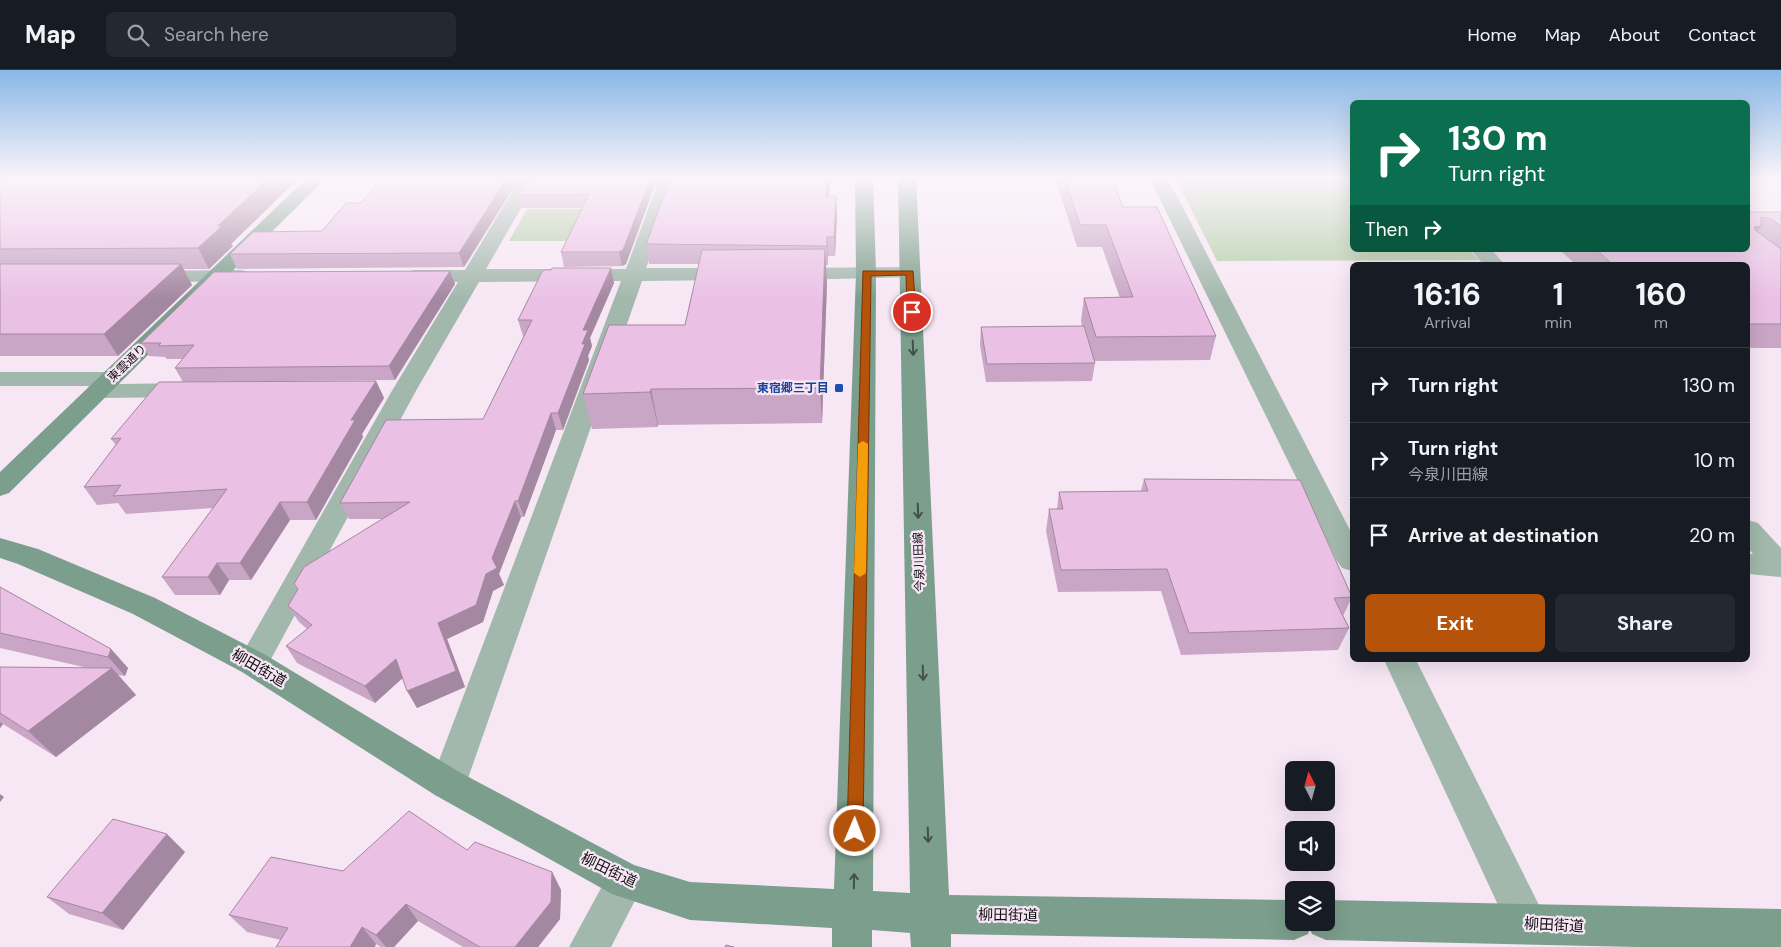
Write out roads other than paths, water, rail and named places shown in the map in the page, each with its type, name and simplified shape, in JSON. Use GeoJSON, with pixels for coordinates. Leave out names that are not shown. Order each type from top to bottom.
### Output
{"type":"FeatureCollection","features":[{"type":"Feature","properties":{"kind":"street","name":"東雲通り"},"geometry":{"type":"LineString","coordinates":[[0,487],[276,218]]}},
{"type":"Feature","properties":{"kind":"street"},"geometry":{"type":"LineString","coordinates":[[253,663],[405,389],[506,218]]}},
{"type":"Feature","properties":{"kind":"street"},"geometry":{"type":"LineString","coordinates":[[448,784],[654,218]]}},
{"type":"Feature","properties":{"kind":"street"},"geometry":{"type":"LineString","coordinates":[[852,947],[866,273],[865,218]]}},
{"type":"Feature","properties":{"kind":"street","name":"今泉川田線"},"geometry":{"type":"LineString","coordinates":[[908,218],[930,931]]}},
{"type":"Feature","properties":{"kind":"street"},"geometry":{"type":"LineString","coordinates":[[1179,218],[1350,557]]}},
{"type":"Feature","properties":{"kind":"street"},"geometry":{"type":"LineString","coordinates":[[1483,252],[1492,262]]}},
{"type":"Feature","properties":{"kind":"street"},"geometry":{"type":"LineString","coordinates":[[394,276],[910,273]]}},
{"type":"Feature","properties":{"kind":"street"},"geometry":{"type":"LineString","coordinates":[[128,277],[256,276]]}},
{"type":"Feature","properties":{"kind":"street"},"geometry":{"type":"LineString","coordinates":[[0,379],[207,390]]}},
{"type":"Feature","properties":{"kind":"street"},"geometry":{"type":"LineString","coordinates":[[375,389],[405,389]]}},
{"type":"Feature","properties":{"kind":"street"},"geometry":{"type":"LineString","coordinates":[[1750,532],[1781,565]]}},
{"type":"Feature","properties":{"kind":"street","name":"柳田街道"},"geometry":{"type":"LineString","coordinates":[[0,548],[28,556],[144,606],[253,663],[448,784],[626,881],[690,901],[854,911],[930,931],[1285,920]]}},
{"type":"Feature","properties":{"kind":"street"},"geometry":{"type":"LineString","coordinates":[[1750,564],[1781,565]]}},
{"type":"Feature","properties":{"kind":"street"},"geometry":{"type":"LineString","coordinates":[[1401,662],[1527,923]]}},
{"type":"Feature","properties":{"kind":"street"},"geometry":{"type":"LineString","coordinates":[[589,947],[626,881]]}},
{"type":"Feature","properties":{"kind":"street","name":"柳田街道"},"geometry":{"type":"LineString","coordinates":[[1335,920],[1527,923],[1613,937],[1781,929]]}},
{"type":"Feature","properties":{"kind":"place","name":"東宿郷三丁目"},"geometry":{"type":"Point","coordinates":[839,388]}}]}
